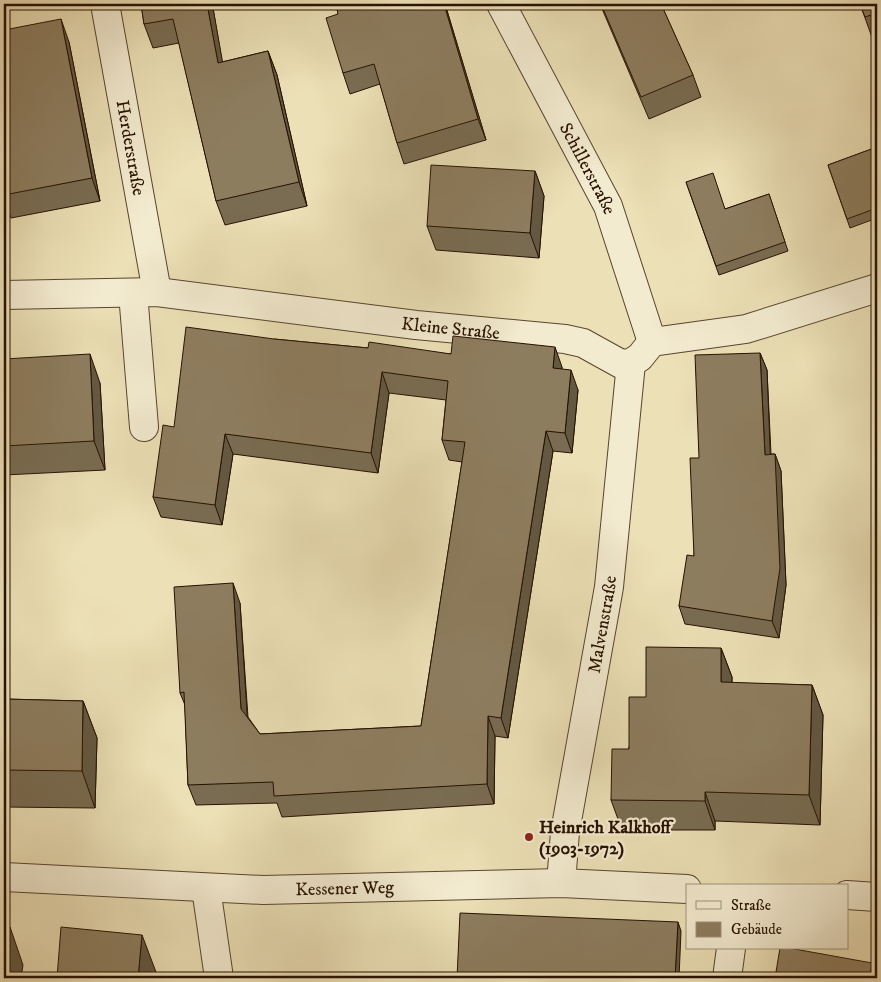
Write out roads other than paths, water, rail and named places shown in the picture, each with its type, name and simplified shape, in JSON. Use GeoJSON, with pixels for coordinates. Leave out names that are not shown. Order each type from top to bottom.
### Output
{"type":"FeatureCollection","features":[{"type":"Feature","properties":{"kind":"street","name":"Herderstraße"},"geometry":{"type":"LineString","coordinates":[[105,4],[145,292],[144,427]]}},
{"type":"Feature","properties":{"kind":"street","name":"Schillerstraße"},"geometry":{"type":"LineString","coordinates":[[501,4],[608,206],[652,342]]}},
{"type":"Feature","properties":{"kind":"street"},"geometry":{"type":"LineString","coordinates":[[631,362],[640,357],[652,342],[746,329],[877,288]]}},
{"type":"Feature","properties":{"kind":"street","name":"Kleine Straße"},"geometry":{"type":"LineString","coordinates":[[4,295],[145,292],[416,325],[566,339],[583,343],[620,364],[631,362]]}},
{"type":"Feature","properties":{"kind":"street","name":"Malvenstraße"},"geometry":{"type":"LineString","coordinates":[[561,883],[565,832],[609,587],[631,362]]}},
{"type":"Feature","properties":{"kind":"street","name":"Kessener Weg"},"geometry":{"type":"LineString","coordinates":[[4,877],[263,890],[561,883],[686,889]]}},
{"type":"Feature","properties":{"kind":"street"},"geometry":{"type":"LineString","coordinates":[[206,888],[219,978]]}},
{"type":"Feature","properties":{"kind":"street"},"geometry":{"type":"LineString","coordinates":[[848,895],[877,897]]}},
{"type":"Feature","properties":{"kind":"street"},"geometry":{"type":"LineString","coordinates":[[727,978],[731,950]]}},
{"type":"Feature","properties":{"kind":"place","name":"Heinrich Kalkhoff (1903-1972)"},"geometry":{"type":"Point","coordinates":[529,837]}}]}
